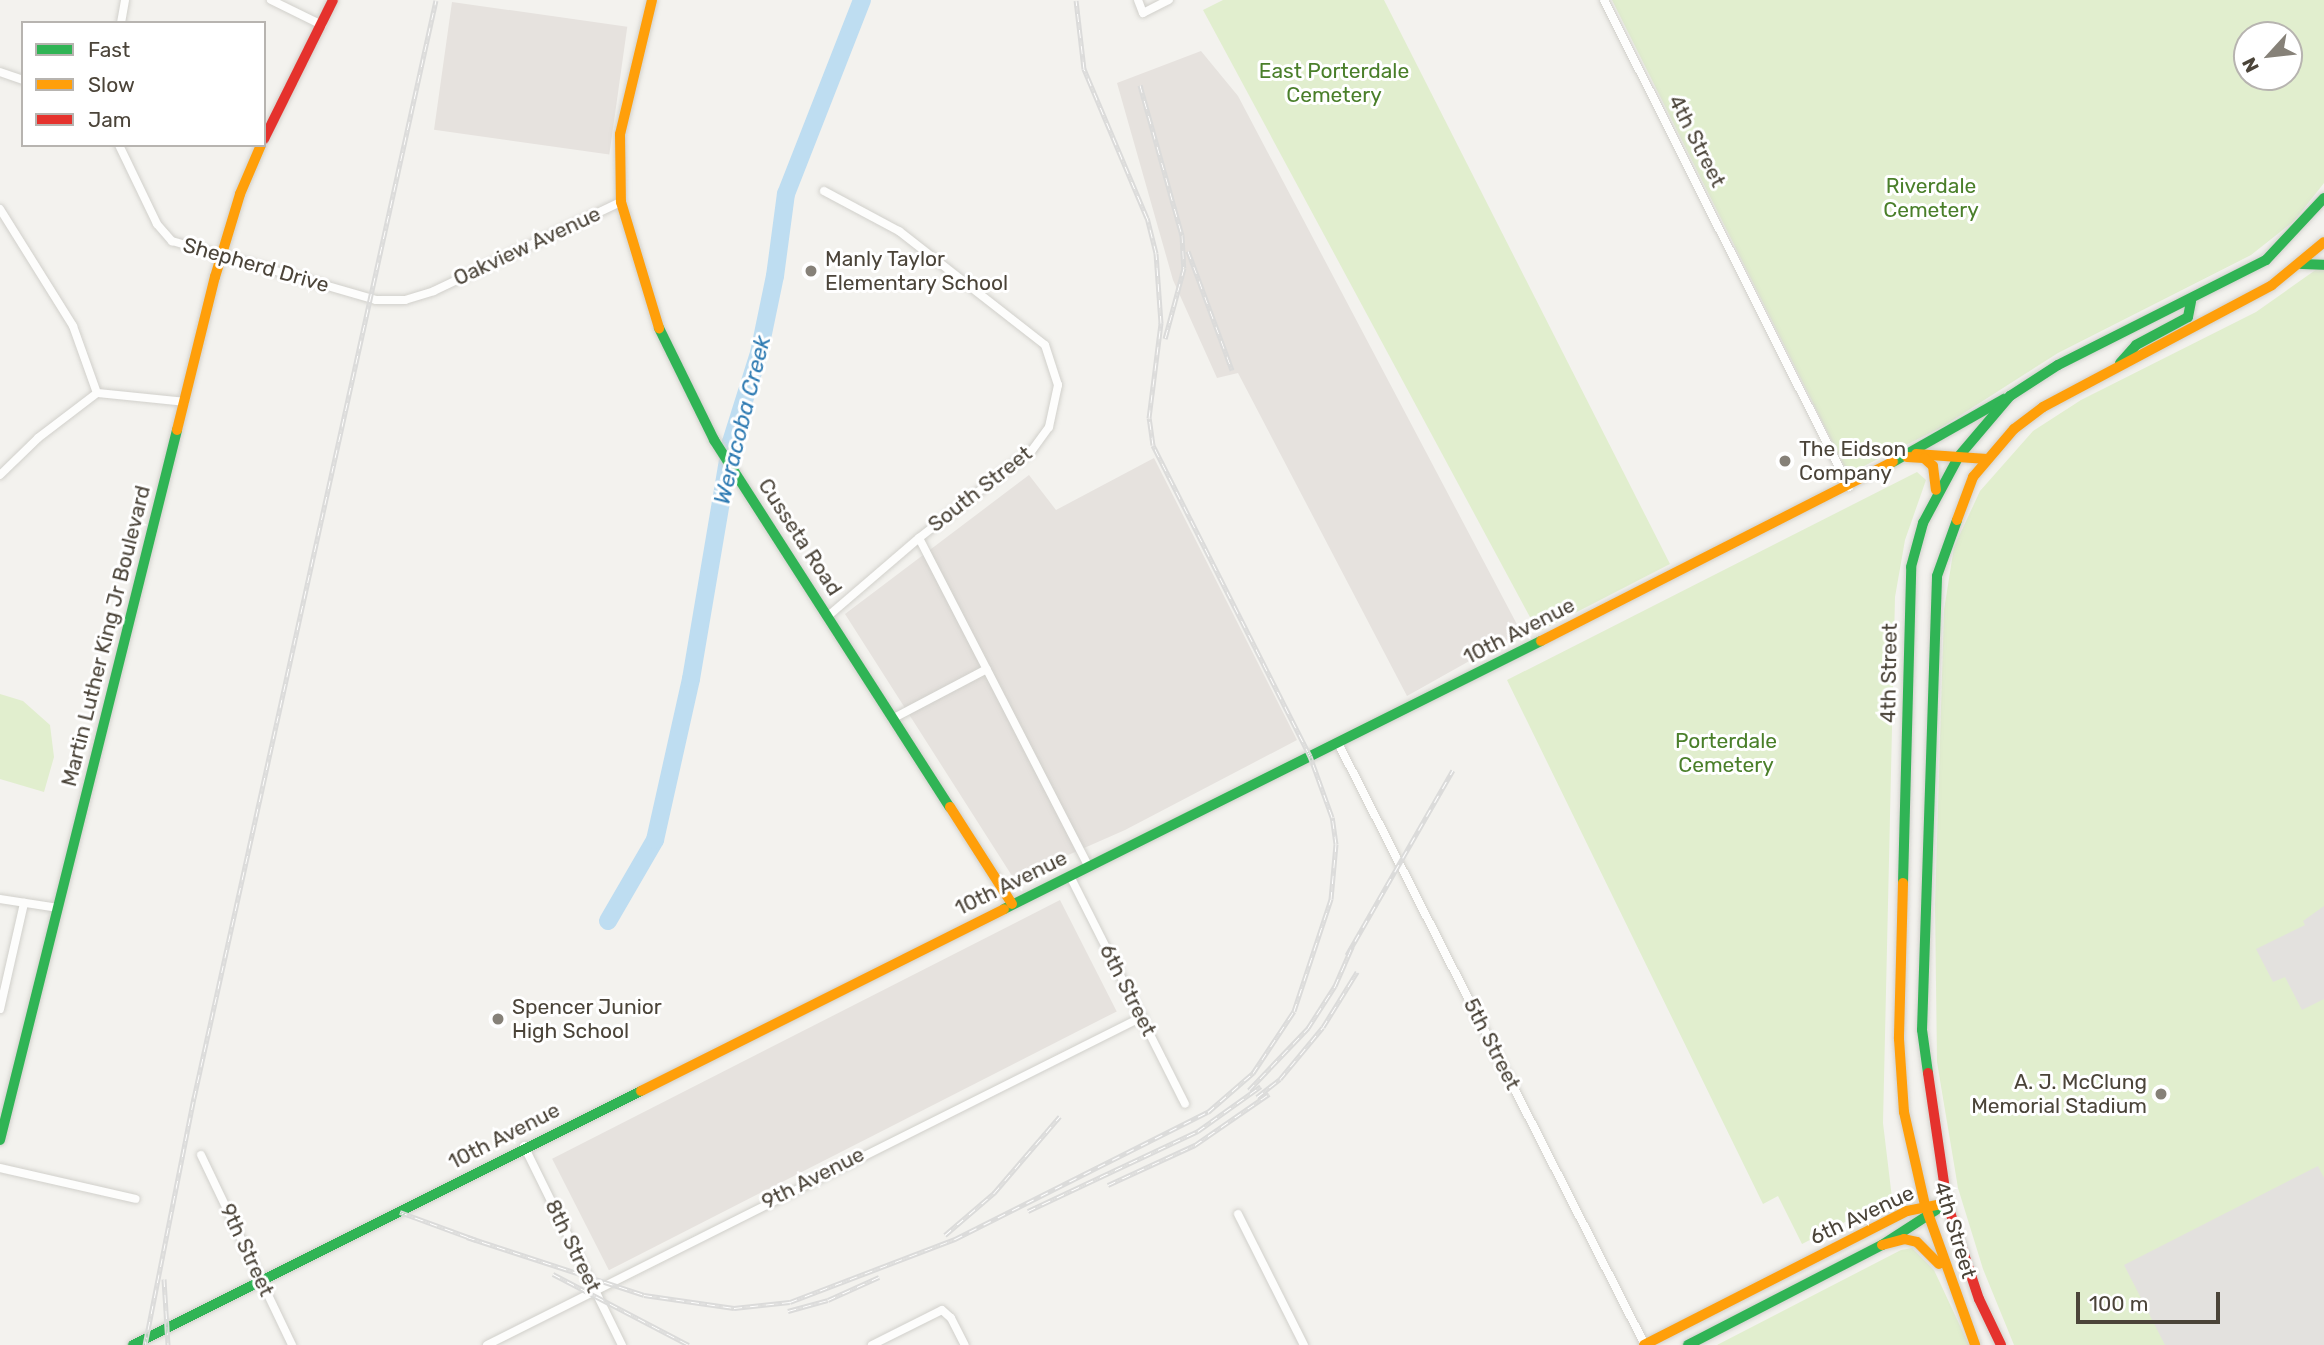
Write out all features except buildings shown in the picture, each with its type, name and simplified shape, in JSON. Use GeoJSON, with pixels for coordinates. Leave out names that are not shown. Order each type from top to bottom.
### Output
{"type":"FeatureCollection","features":[{"type":"Feature","properties":{"kind":"main road"},"geometry":{"type":"LineString","coordinates":[[266,135],[333,0]]}},
{"type":"Feature","properties":{"kind":"main road","name":"Cusseta Road"},"geometry":{"type":"LineString","coordinates":[[652,0],[620,134],[621,202],[652,314],[714,440],[1012,904]]}},
{"type":"Feature","properties":{"kind":"main road","name":"Martin Luther King Jr Boulevard"},"geometry":{"type":"LineString","coordinates":[[0,1140],[220,258],[240,194],[260,147]]}},
{"type":"Feature","properties":{"kind":"main road","name":"4th Street"},"geometry":{"type":"LineString","coordinates":[[1975,1345],[1947,1277],[1925,1205],[1904,1112],[1899,1039],[1911,567],[1936,494],[1959,456],[2010,396],[2058,365],[2191,301],[2271,256],[2322,205]]}},
{"type":"Feature","properties":{"kind":"main road","name":"4th Street"},"geometry":{"type":"LineString","coordinates":[[2001,1345],[1979,1299],[1947,1203],[1922,1030],[1937,576],[1954,519],[1987,459],[2043,407],[2229,310],[2301,264],[2324,242]]}},
{"type":"Feature","properties":{"kind":"main road"},"geometry":{"type":"LineString","coordinates":[[2301,264],[2324,265]]}},
{"type":"Feature","properties":{"kind":"main road"},"geometry":{"type":"LineString","coordinates":[[2112,371],[2136,345],[2188,317],[2191,301]]}},
{"type":"Feature","properties":{"kind":"main road","name":"10th Avenue"},"geometry":{"type":"LineString","coordinates":[[133,1345],[262,1284],[524,1146],[1849,487],[1907,457],[2010,396]]}},
{"type":"Feature","properties":{"kind":"main road","name":"10th Avenue"},"geometry":{"type":"LineString","coordinates":[[1907,457],[1923,452],[1987,459]]}},
{"type":"Feature","properties":{"kind":"main road"},"geometry":{"type":"LineString","coordinates":[[1907,457],[1924,458],[1933,466],[1936,494]]}},
{"type":"Feature","properties":{"kind":"main road","name":"6th Avenue"},"geometry":{"type":"LineString","coordinates":[[1645,1345],[1925,1205],[1947,1203]]}},
{"type":"Feature","properties":{"kind":"main road","name":"6th Avenue"},"geometry":{"type":"LineString","coordinates":[[1688,1345],[1930,1219],[1947,1203]]}},
{"type":"Feature","properties":{"kind":"main road"},"geometry":{"type":"LineString","coordinates":[[1882,1245],[1904,1239],[1917,1242],[1930,1250],[1947,1277]]}},
{"type":"Feature","properties":{"kind":"street"},"geometry":{"type":"LineString","coordinates":[[121,21],[125,0]]}},
{"type":"Feature","properties":{"kind":"street"},"geometry":{"type":"LineString","coordinates":[[271,0],[322,25]]}},
{"type":"Feature","properties":{"kind":"street"},"geometry":{"type":"LineString","coordinates":[[1138,0],[1143,13],[1169,0]]}},
{"type":"Feature","properties":{"kind":"street","name":"4th Street"},"geometry":{"type":"LineString","coordinates":[[1604,0],[1849,487]]}},
{"type":"Feature","properties":{"kind":"street"},"geometry":{"type":"LineString","coordinates":[[0,74],[21,79]]}},
{"type":"Feature","properties":{"kind":"street","name":"Shepherd Drive"},"geometry":{"type":"LineString","coordinates":[[120,147],[157,224],[172,241],[220,258],[365,296]]}},
{"type":"Feature","properties":{"kind":"street","name":"South Street"},"geometry":{"type":"LineString","coordinates":[[824,191],[899,231],[985,297],[1045,345],[1056,371],[1058,400],[1041,439],[919,538],[1089,867]]}},
{"type":"Feature","properties":{"kind":"street","name":"Oakview Avenue"},"geometry":{"type":"LineString","coordinates":[[365,296],[405,300],[434,291],[621,202]]}},
{"type":"Feature","properties":{"kind":"street"},"geometry":{"type":"LineString","coordinates":[[0,209],[73,326],[97,393]]}},
{"type":"Feature","properties":{"kind":"street"},"geometry":{"type":"LineString","coordinates":[[0,475],[38,438],[97,393],[185,402]]}},
{"type":"Feature","properties":{"kind":"street"},"geometry":{"type":"LineString","coordinates":[[828,616],[919,538]]}},
{"type":"Feature","properties":{"kind":"street"},"geometry":{"type":"LineString","coordinates":[[892,719],[987,669]]}},
{"type":"Feature","properties":{"kind":"street","name":"5th Street"},"geometry":{"type":"LineString","coordinates":[[1338,743],[1645,1345]]}},
{"type":"Feature","properties":{"kind":"street","name":"6th Street"},"geometry":{"type":"LineString","coordinates":[[1070,876],[1185,1104]]}},
{"type":"Feature","properties":{"kind":"street"},"geometry":{"type":"LineString","coordinates":[[0,899],[58,908]]}},
{"type":"Feature","properties":{"kind":"street"},"geometry":{"type":"LineString","coordinates":[[0,1009],[24,903]]}},
{"type":"Feature","properties":{"kind":"street","name":"9th Avenue"},"geometry":{"type":"LineString","coordinates":[[486,1345],[1142,1017]]}},
{"type":"Feature","properties":{"kind":"street","name":"8th Street"},"geometry":{"type":"LineString","coordinates":[[524,1146],[622,1345]]}},
{"type":"Feature","properties":{"kind":"street","name":"9th Street"},"geometry":{"type":"LineString","coordinates":[[201,1155],[292,1345]]}},
{"type":"Feature","properties":{"kind":"street"},"geometry":{"type":"LineString","coordinates":[[0,1168],[136,1199]]}},
{"type":"Feature","properties":{"kind":"street"},"geometry":{"type":"LineString","coordinates":[[1238,1214],[1304,1345]]}},
{"type":"Feature","properties":{"kind":"street"},"geometry":{"type":"LineString","coordinates":[[872,1345],[942,1310],[951,1318],[965,1345]]}},
{"type":"Feature","properties":{"kind":"shaded area"},"geometry":{"type":"Polygon","coordinates":[[[452,2],[627,27],[609,154],[434,130],[452,2]]]}},
{"type":"Feature","properties":{"kind":"shaded area"},"geometry":{"type":"Polygon","coordinates":[[[1201,51],[1238,96],[1521,632],[1407,696],[1238,373],[1217,378],[1173,280],[1117,83],[1201,51]]]}},
{"type":"Feature","properties":{"kind":"shaded area"},"geometry":{"type":"Polygon","coordinates":[[[1154,458],[1297,740],[1125,830],[1014,879],[845,614],[1029,475],[1056,510],[1154,458]]]}},
{"type":"Feature","properties":{"kind":"shaded area"},"geometry":{"type":"Polygon","coordinates":[[[1060,900],[1117,1011],[609,1270],[552,1159],[1060,900]]]}},
{"type":"Feature","properties":{"kind":"shaded area"},"geometry":{"type":"Polygon","coordinates":[[[2324,906],[2324,999],[2302,1010],[2285,977],[2273,982],[2256,949],[2305,925],[2303,921],[2324,906]]]}},
{"type":"Feature","properties":{"kind":"shaded area"},"geometry":{"type":"Polygon","coordinates":[[[2318,1166],[2324,1178],[2324,1345],[2165,1345],[2124,1265],[2318,1166]]]}},
{"type":"Feature","properties":{"kind":"green space","name":"East Porterdale Cemetery"},"geometry":{"type":"Polygon","coordinates":[[[1223,0],[1384,0],[1670,564],[1538,632],[1203,10],[1223,0]]]}},
{"type":"Feature","properties":{"kind":"green space","name":"Riverdale Cemetery"},"geometry":{"type":"Polygon","coordinates":[[[1612,0],[2324,0],[2324,183],[2294,221],[2251,255],[2058,353],[1942,427],[1852,472],[1846,469],[1612,0]]]}},
{"type":"Feature","properties":{"kind":"green space"},"geometry":{"type":"Polygon","coordinates":[[[2324,264],[2324,1345],[2014,1345],[1983,1269],[1958,1188],[1937,1062],[1935,904],[1944,610],[1954,547],[1980,491],[2033,431],[2081,400],[2256,312],[2324,264]]]}},
{"type":"Feature","properties":{"kind":"green space","name":"Porterdale Cemetery"},"geometry":{"type":"Polygon","coordinates":[[[1917,472],[1926,480],[1905,540],[1895,597],[1883,1123],[1892,1198],[1802,1244],[1778,1196],[1763,1204],[1507,680],[1917,472]]]}},
{"type":"Feature","properties":{"kind":"green space"},"geometry":{"type":"Polygon","coordinates":[[[0,694],[23,701],[50,725],[54,757],[44,792],[0,779],[0,694]]]}},
{"type":"Feature","properties":{"kind":"green space"},"geometry":{"type":"Polygon","coordinates":[[[1912,1248],[1934,1270],[1969,1345],[1717,1345],[1901,1250],[1912,1248]]]}},
{"type":"Feature","properties":{"kind":"waterway","name":"Weracoba Creek"},"geometry":{"type":"LineString","coordinates":[[608,921],[655,840],[691,679],[731,442],[759,353],[775,276],[786,194],[862,0]]}},
{"type":"Feature","properties":{"kind":"railway"},"geometry":{"type":"LineString","coordinates":[[145,1345],[194,1098],[436,0]]}},
{"type":"Feature","properties":{"kind":"railway"},"geometry":{"type":"LineString","coordinates":[[467,1237],[644,1295],[734,1308],[790,1302],[955,1239],[1208,1112],[1253,1073],[1294,1011],[1331,899],[1336,844],[1332,817],[1310,756],[1153,445],[1149,418],[1161,323],[1156,253],[1147,218],[1084,69],[1076,0]]}},
{"type":"Feature","properties":{"kind":"railway"},"geometry":{"type":"LineString","coordinates":[[1140,85],[1182,235],[1184,268],[1165,339]]}},
{"type":"Feature","properties":{"kind":"railway"},"geometry":{"type":"LineString","coordinates":[[1188,251],[1232,370]]}},
{"type":"Feature","properties":{"kind":"railway"},"geometry":{"type":"LineString","coordinates":[[1347,955],[1453,770]]}},
{"type":"Feature","properties":{"kind":"railway"},"geometry":{"type":"LineString","coordinates":[[1249,1090],[1308,1028],[1335,986],[1352,947]]}},
{"type":"Feature","properties":{"kind":"railway"},"geometry":{"type":"LineString","coordinates":[[1257,1097],[1280,1079],[1323,1027],[1357,972]]}},
{"type":"Feature","properties":{"kind":"railway"},"geometry":{"type":"LineString","coordinates":[[1028,1211],[1198,1131],[1261,1086]]}},
{"type":"Feature","properties":{"kind":"railway"},"geometry":{"type":"LineString","coordinates":[[1108,1185],[1195,1145],[1269,1094]]}},
{"type":"Feature","properties":{"kind":"railway"},"geometry":{"type":"LineString","coordinates":[[945,1235],[994,1193],[1060,1116]]}},
{"type":"Feature","properties":{"kind":"railway"},"geometry":{"type":"LineString","coordinates":[[400,1212],[476,1240]]}},
{"type":"Feature","properties":{"kind":"railway"},"geometry":{"type":"LineString","coordinates":[[553,1274],[689,1345]]}},
{"type":"Feature","properties":{"kind":"railway"},"geometry":{"type":"LineString","coordinates":[[788,1311],[828,1300],[879,1277]]}},
{"type":"Feature","properties":{"kind":"railway"},"geometry":{"type":"LineString","coordinates":[[164,1279],[168,1345]]}},
{"type":"Feature","properties":{"kind":"traffic: fast"},"geometry":{"type":"LineString","coordinates":[[1903,883],[1911,567],[1923,523],[1959,456],[2010,396],[2058,365],[2266,260],[2324,198]]}},
{"type":"Feature","properties":{"kind":"traffic: fast"},"geometry":{"type":"LineString","coordinates":[[2301,264],[2324,265]]}},
{"type":"Feature","properties":{"kind":"traffic: fast"},"geometry":{"type":"LineString","coordinates":[[2120,363],[2136,345],[2188,317],[2191,301]]}},
{"type":"Feature","properties":{"kind":"traffic: fast"},"geometry":{"type":"LineString","coordinates":[[659,328],[714,440],[950,807]]}},
{"type":"Feature","properties":{"kind":"traffic: fast"},"geometry":{"type":"LineString","coordinates":[[1893,462],[2004,399]]}},
{"type":"Feature","properties":{"kind":"traffic: fast"},"geometry":{"type":"LineString","coordinates":[[0,1140],[177,430]]}},
{"type":"Feature","properties":{"kind":"traffic: fast"},"geometry":{"type":"LineString","coordinates":[[1928,1073],[1922,1030],[1937,576],[1957,520]]}},
{"type":"Feature","properties":{"kind":"traffic: fast"},"geometry":{"type":"LineString","coordinates":[[1004,909],[1541,641]]}},
{"type":"Feature","properties":{"kind":"traffic: fast"},"geometry":{"type":"LineString","coordinates":[[133,1345],[641,1091]]}},
{"type":"Feature","properties":{"kind":"traffic: fast"},"geometry":{"type":"LineString","coordinates":[[1688,1345],[1882,1245],[1947,1203]]}},
{"type":"Feature","properties":{"kind":"traffic: slow"},"geometry":{"type":"LineString","coordinates":[[652,0],[620,134],[621,202],[659,328]]}},
{"type":"Feature","properties":{"kind":"traffic: slow"},"geometry":{"type":"LineString","coordinates":[[177,430],[215,277],[240,194],[260,147]]}},
{"type":"Feature","properties":{"kind":"traffic: slow"},"geometry":{"type":"LineString","coordinates":[[1957,520],[1973,477],[2014,429],[2043,407],[2272,285],[2324,242]]}},
{"type":"Feature","properties":{"kind":"traffic: slow"},"geometry":{"type":"LineString","coordinates":[[1916,454],[1987,459]]}},
{"type":"Feature","properties":{"kind":"traffic: slow"},"geometry":{"type":"LineString","coordinates":[[1907,457],[1924,458],[1933,466],[1936,490]]}},
{"type":"Feature","properties":{"kind":"traffic: slow"},"geometry":{"type":"LineString","coordinates":[[1541,641],[1893,462]]}},
{"type":"Feature","properties":{"kind":"traffic: slow"},"geometry":{"type":"LineString","coordinates":[[950,807],[1012,904]]}},
{"type":"Feature","properties":{"kind":"traffic: slow"},"geometry":{"type":"LineString","coordinates":[[1903,883],[1899,1039],[1904,1112],[1925,1205],[1975,1345]]}},
{"type":"Feature","properties":{"kind":"traffic: slow"},"geometry":{"type":"LineString","coordinates":[[641,1091],[1004,909]]}},
{"type":"Feature","properties":{"kind":"traffic: slow"},"geometry":{"type":"LineString","coordinates":[[1644,1345],[1907,1211],[1947,1203]]}},
{"type":"Feature","properties":{"kind":"traffic: slow"},"geometry":{"type":"LineString","coordinates":[[1882,1245],[1904,1239],[1917,1242],[1939,1264]]}},
{"type":"Feature","properties":{"kind":"traffic: jam"},"geometry":{"type":"LineString","coordinates":[[266,135],[333,0]]}},
{"type":"Feature","properties":{"kind":"traffic: jam"},"geometry":{"type":"LineString","coordinates":[[1928,1073],[1947,1203],[1979,1299],[2001,1345]]}},
{"type":"Feature","properties":{"kind":"place","name":"Manly Taylor Elementary School"},"geometry":{"type":"Point","coordinates":[811,271]}},
{"type":"Feature","properties":{"kind":"place","name":"The Eidson Company"},"geometry":{"type":"Point","coordinates":[1785,461]}},
{"type":"Feature","properties":{"kind":"place","name":"Spencer Junior High School"},"geometry":{"type":"Point","coordinates":[498,1019]}},
{"type":"Feature","properties":{"kind":"place","name":"A. J. McClung Memorial Stadium"},"geometry":{"type":"Point","coordinates":[2161,1094]}}]}
